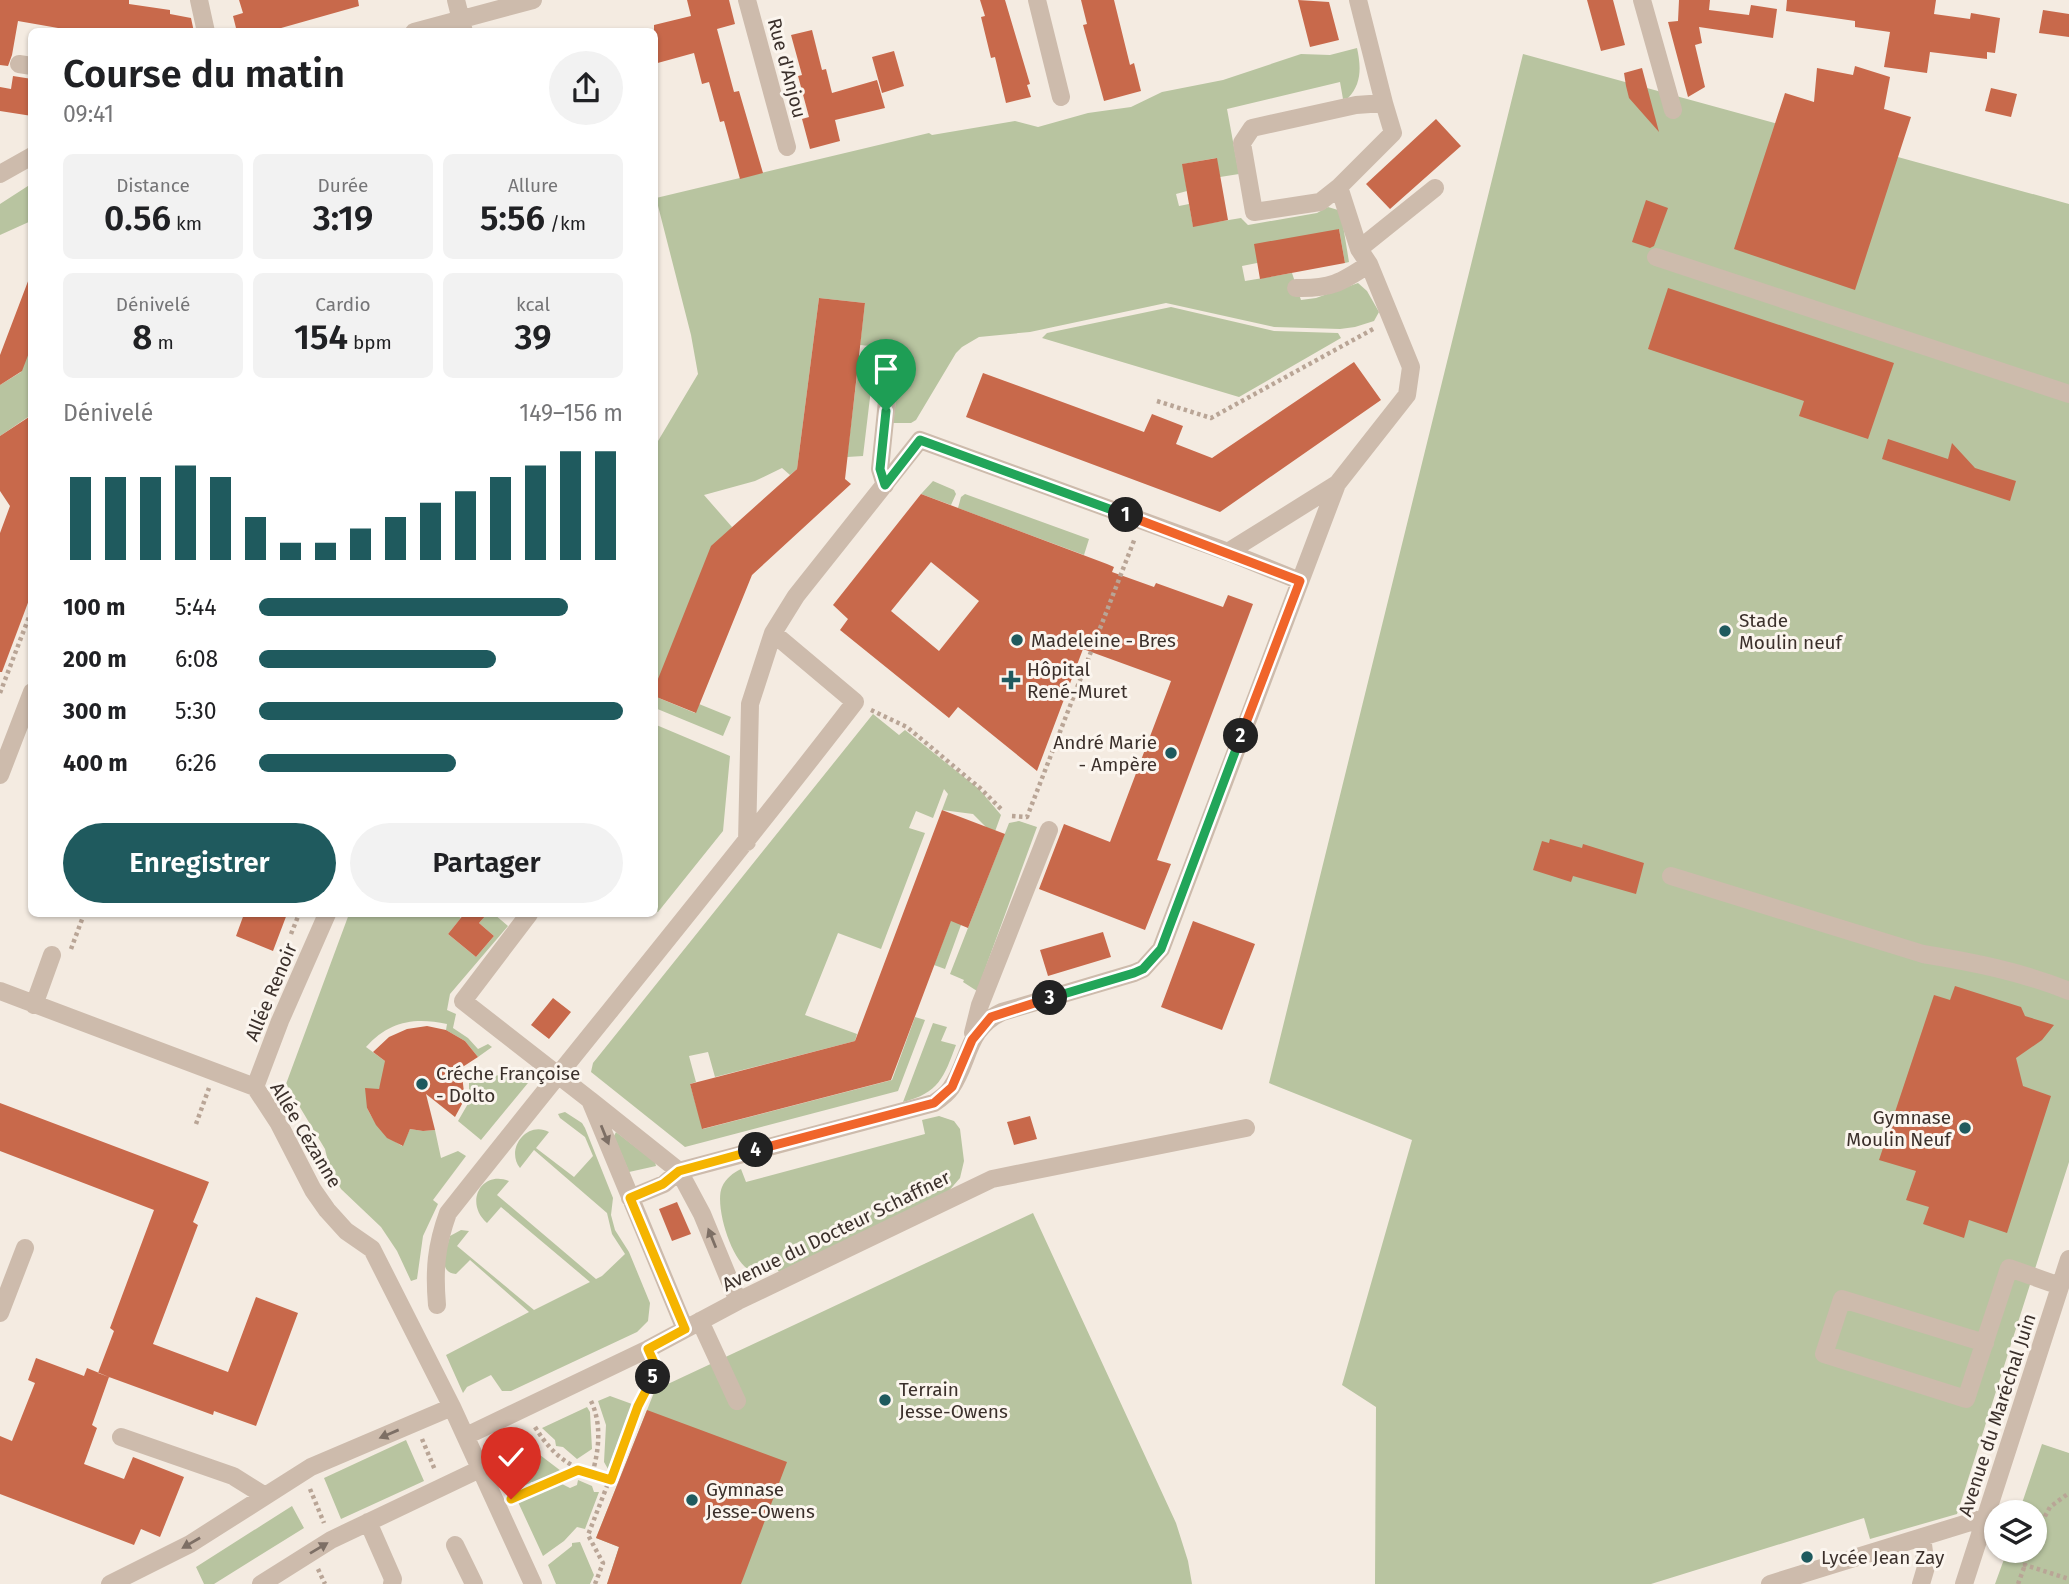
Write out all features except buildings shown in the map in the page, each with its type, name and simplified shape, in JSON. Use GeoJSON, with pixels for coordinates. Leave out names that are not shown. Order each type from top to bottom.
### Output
{"type":"FeatureCollection","features":[{"type":"Feature","properties":{"kind":"street"},"geometry":{"type":"LineString","coordinates":[[199,0],[205,28]]}},
{"type":"Feature","properties":{"kind":"street"},"geometry":{"type":"LineString","coordinates":[[456,0],[463,25]]}},
{"type":"Feature","properties":{"kind":"street"},"geometry":{"type":"LineString","coordinates":[[442,28],[463,25],[533,0]]}},
{"type":"Feature","properties":{"kind":"street","name":"Rue d'Anjou"},"geometry":{"type":"LineString","coordinates":[[747,0],[787,147]]}},
{"type":"Feature","properties":{"kind":"street"},"geometry":{"type":"LineString","coordinates":[[1037,0],[1061,97]]}},
{"type":"Feature","properties":{"kind":"street"},"geometry":{"type":"LineString","coordinates":[[1358,0],[1393,133],[1339,187],[1320,202],[1254,212],[1242,143],[1252,128],[1356,104],[1384,103]]}},
{"type":"Feature","properties":{"kind":"street"},"geometry":{"type":"LineString","coordinates":[[1642,0],[1672,110]]}},
{"type":"Feature","properties":{"kind":"street"},"geometry":{"type":"LineString","coordinates":[[0,174],[28,158]]}},
{"type":"Feature","properties":{"kind":"street"},"geometry":{"type":"LineString","coordinates":[[972,1040],[991,1017],[1134,973],[1143,969],[1161,949],[1337,484],[1407,395],[1411,367],[1364,257],[1339,187]]}},
{"type":"Feature","properties":{"kind":"street"},"geometry":{"type":"LineString","coordinates":[[1296,288],[1320,289],[1344,281],[1364,257],[1435,188]]}},
{"type":"Feature","properties":{"kind":"street"},"geometry":{"type":"LineString","coordinates":[[1656,257],[2069,394]]}},
{"type":"Feature","properties":{"kind":"street"},"geometry":{"type":"LineString","coordinates":[[885,485],[880,469],[892,352]]}},
{"type":"Feature","properties":{"kind":"street"},"geometry":{"type":"LineString","coordinates":[[747,842],[750,705],[773,633],[796,596],[920,440],[1228,552],[1300,581]]}},
{"type":"Feature","properties":{"kind":"street"},"geometry":{"type":"LineString","coordinates":[[1228,552],[1337,484]]}},
{"type":"Feature","properties":{"kind":"street"},"geometry":{"type":"LineString","coordinates":[[437,1305],[434,1272],[441,1232],[448,1213],[747,842],[855,702],[773,633]]}},
{"type":"Feature","properties":{"kind":"street"},"geometry":{"type":"LineString","coordinates":[[0,775],[7,734],[28,699]]}},
{"type":"Feature","properties":{"kind":"street"},"geometry":{"type":"LineString","coordinates":[[630,1198],[663,1184],[679,1171],[934,1103],[952,1087],[972,1040],[980,1005],[1049,830]]}},
{"type":"Feature","properties":{"kind":"street"},"geometry":{"type":"LineString","coordinates":[[1671,876],[1923,954],[2046,982],[2069,991]]}},
{"type":"Feature","properties":{"kind":"street","name":"Allée Renoir"},"geometry":{"type":"LineString","coordinates":[[256,1087],[280,1021],[326,917]]}},
{"type":"Feature","properties":{"kind":"street"},"geometry":{"type":"LineString","coordinates":[[527,917],[463,1001],[679,1171],[702,1214],[738,1301]]}},
{"type":"Feature","properties":{"kind":"street"},"geometry":{"type":"LineString","coordinates":[[34,1005],[52,955]]}},
{"type":"Feature","properties":{"kind":"street","name":"Allée Cézanne"},"geometry":{"type":"LineString","coordinates":[[0,991],[256,1087],[278,1122],[313,1190],[327,1210],[346,1231],[372,1249],[466,1436],[533,1584]]}},
{"type":"Feature","properties":{"kind":"street"},"geometry":{"type":"LineString","coordinates":[[590,1100],[630,1198],[693,1325],[737,1401]]}},
{"type":"Feature","properties":{"kind":"street","name":"Avenue du Docteur Schaffner"},"geometry":{"type":"LineString","coordinates":[[466,1436],[992,1179],[1246,1128]]}},
{"type":"Feature","properties":{"kind":"street"},"geometry":{"type":"LineString","coordinates":[[0,1313],[26,1248]]}},
{"type":"Feature","properties":{"kind":"street","name":"Avenue du Maréchal Juin"},"geometry":{"type":"LineString","coordinates":[[1992,1500],[2069,1259]]}},
{"type":"Feature","properties":{"kind":"street"},"geometry":{"type":"LineString","coordinates":[[1985,1343],[1842,1299],[1824,1354],[1966,1399],[1985,1343],[2009,1268],[2060,1286]]}},
{"type":"Feature","properties":{"kind":"street"},"geometry":{"type":"LineString","coordinates":[[110,1584],[190,1544],[302,1472],[452,1407]]}},
{"type":"Feature","properties":{"kind":"street"},"geometry":{"type":"LineString","coordinates":[[121,1437],[233,1476],[265,1496]]}},
{"type":"Feature","properties":{"kind":"street"},"geometry":{"type":"LineString","coordinates":[[261,1584],[331,1540],[480,1469]]}},
{"type":"Feature","properties":{"kind":"street"},"geometry":{"type":"LineString","coordinates":[[1770,1584],[1984,1518]]}},
{"type":"Feature","properties":{"kind":"street"},"geometry":{"type":"LineString","coordinates":[[368,1522],[393,1579],[392,1584]]}},
{"type":"Feature","properties":{"kind":"street","name":"Avenue du Maréchal Juin"},"geometry":{"type":"LineString","coordinates":[[1964,1584],[1984,1526]]}},
{"type":"Feature","properties":{"kind":"street"},"geometry":{"type":"LineString","coordinates":[[1921,1584],[1926,1567],[1922,1537]]}},
{"type":"Feature","properties":{"kind":"street"},"geometry":{"type":"LineString","coordinates":[[455,1545],[474,1584]]}},
{"type":"Feature","properties":{"kind":"path"},"geometry":{"type":"LineString","coordinates":[[1157,401],[1211,418],[1392,319]]}},
{"type":"Feature","properties":{"kind":"path"},"geometry":{"type":"LineString","coordinates":[[1012,817],[1027,817],[1142,521]]}},
{"type":"Feature","properties":{"kind":"path"},"geometry":{"type":"LineString","coordinates":[[0,693],[28,620]]}},
{"type":"Feature","properties":{"kind":"path"},"geometry":{"type":"LineString","coordinates":[[855,702],[906,727],[981,789],[1003,811]]}},
{"type":"Feature","properties":{"kind":"path"},"geometry":{"type":"LineString","coordinates":[[291,934],[298,917]]}},
{"type":"Feature","properties":{"kind":"path"},"geometry":{"type":"LineString","coordinates":[[196,1124],[216,1071]]}},
{"type":"Feature","properties":{"kind":"path"},"geometry":{"type":"LineString","coordinates":[[595,1584],[603,1563],[588,1535],[638,1406],[657,1369],[648,1349]]}},
{"type":"Feature","properties":{"kind":"path"},"geometry":{"type":"LineString","coordinates":[[591,1401],[596,1412],[599,1451],[592,1474]]}},
{"type":"Feature","properties":{"kind":"path"},"geometry":{"type":"LineString","coordinates":[[415,1423],[442,1487]]}},
{"type":"Feature","properties":{"kind":"path"},"geometry":{"type":"LineString","coordinates":[[535,1427],[549,1450],[578,1470],[611,1480]]}},
{"type":"Feature","properties":{"kind":"path"},"geometry":{"type":"LineString","coordinates":[[511,1499],[578,1470]]}},
{"type":"Feature","properties":{"kind":"path"},"geometry":{"type":"LineString","coordinates":[[302,1472],[331,1540]]}},
{"type":"Feature","properties":{"kind":"path"},"geometry":{"type":"LineString","coordinates":[[2047,1513],[2050,1507],[2069,1493]]}},
{"type":"Feature","properties":{"kind":"path"},"geometry":{"type":"LineString","coordinates":[[2018,1584],[2025,1565],[2069,1579]]}},
{"type":"Feature","properties":{"kind":"path"},"geometry":{"type":"LineString","coordinates":[[2054,1584],[2057,1575]]}},
{"type":"Feature","properties":{"kind":"green space"},"geometry":{"type":"Polygon","coordinates":[[[1357,48],[1359,74],[1356,87],[1348,98],[1343,99],[1340,82],[1227,109],[1239,174],[1220,177],[1216,158],[1183,164],[1187,191],[1176,194],[1179,206],[1189,204],[1193,226],[1241,218],[1248,225],[1317,213],[1328,207],[1338,210],[1349,262],[1345,263],[1339,229],[1257,263],[1242,266],[1245,281],[1292,273],[1301,300],[1316,298],[1358,283],[1367,291],[1379,312],[1374,321],[1340,329],[1274,327],[1166,303],[1030,332],[979,337],[956,353],[916,420],[911,423],[893,423],[903,346],[880,343],[879,347],[860,345],[865,303],[819,298],[797,469],[790,475],[782,468],[755,481],[704,495],[732,527],[658,683],[658,441],[698,374],[658,198],[929,133],[932,135],[1015,121],[1038,127],[1088,113],[1131,107],[1162,92],[1223,80],[1301,54],[1330,55],[1357,48]]]}},
{"type":"Feature","properties":{"kind":"green space","name":"Stade Moulin neuf"},"geometry":{"type":"Polygon","coordinates":[[[1523,54],[2069,204],[2069,1162],[1957,1514],[1870,1539],[1864,1518],[1651,1584],[1375,1584],[1376,1407],[1342,1385],[1412,1140],[1269,1083],[1523,54]]]}},
{"type":"Feature","properties":{"kind":"green space"},"geometry":{"type":"Polygon","coordinates":[[[28,186],[28,222],[0,235],[0,204],[28,186]]]}},
{"type":"Feature","properties":{"kind":"green space"},"geometry":{"type":"Polygon","coordinates":[[[1171,307],[1274,331],[1338,333],[1341,338],[1239,397],[1042,338],[1047,333],[1171,307]]]}},
{"type":"Feature","properties":{"kind":"green space"},"geometry":{"type":"Polygon","coordinates":[[[28,353],[28,417],[0,436],[0,385],[21,372],[28,353]]]}},
{"type":"Feature","properties":{"kind":"green space"},"geometry":{"type":"Polygon","coordinates":[[[859,359],[868,359],[874,364],[863,456],[847,457],[859,359]]]}},
{"type":"Feature","properties":{"kind":"green space"},"geometry":{"type":"Polygon","coordinates":[[[933,481],[954,490],[956,494],[951,505],[921,494],[933,481]]]}},
{"type":"Feature","properties":{"kind":"green space"},"geometry":{"type":"Polygon","coordinates":[[[965,494],[1089,539],[1084,555],[958,508],[961,497],[965,494]]]}},
{"type":"Feature","properties":{"kind":"green space"},"geometry":{"type":"Polygon","coordinates":[[[658,698],[695,713],[699,704],[731,717],[723,736],[658,709],[658,698]]]}},
{"type":"Feature","properties":{"kind":"green space"},"geometry":{"type":"Polygon","coordinates":[[[873,714],[899,735],[905,730],[979,789],[1001,815],[945,969],[934,965],[986,827],[973,814],[942,810],[948,794],[944,789],[933,818],[916,811],[909,828],[925,833],[881,949],[838,933],[805,1015],[857,1034],[855,1041],[715,1077],[708,1052],[689,1056],[696,1082],[690,1084],[703,1129],[892,1080],[915,1017],[925,1020],[898,1091],[685,1147],[591,1072],[593,1063],[873,714]]]}},
{"type":"Feature","properties":{"kind":"green space"},"geometry":{"type":"Polygon","coordinates":[[[658,726],[730,756],[723,831],[658,912],[658,726]]]}},
{"type":"Feature","properties":{"kind":"green space"},"geometry":{"type":"Polygon","coordinates":[[[1019,821],[1037,827],[977,991],[963,982],[964,980],[950,974],[1009,823],[1019,821]]]}},
{"type":"Feature","properties":{"kind":"green space"},"geometry":{"type":"Polygon","coordinates":[[[348,917],[460,917],[448,934],[476,957],[494,936],[479,923],[484,917],[498,917],[508,926],[450,994],[447,1010],[456,1014],[453,1028],[478,1049],[488,1044],[492,1047],[478,1057],[465,1041],[446,1030],[447,1024],[413,1021],[393,1026],[366,1047],[389,1064],[379,1089],[367,1108],[382,1130],[402,1146],[410,1129],[435,1130],[441,1158],[458,1151],[466,1156],[433,1200],[438,1204],[423,1236],[417,1279],[411,1281],[397,1251],[381,1227],[341,1189],[330,1170],[325,1149],[286,1084],[348,917]]]}},
{"type":"Feature","properties":{"kind":"green space"},"geometry":{"type":"Polygon","coordinates":[[[933,1023],[947,1027],[941,1041],[956,1045],[952,1056],[943,1075],[932,1088],[925,1094],[903,1102],[933,1023]]]}},
{"type":"Feature","properties":{"kind":"green space"},"geometry":{"type":"Polygon","coordinates":[[[528,1067],[537,1072],[481,1140],[458,1121],[469,1102],[469,1083],[528,1067]]]}},
{"type":"Feature","properties":{"kind":"green space"},"geometry":{"type":"Polygon","coordinates":[[[565,1112],[585,1128],[613,1198],[611,1215],[615,1230],[629,1252],[650,1303],[648,1321],[637,1332],[511,1391],[502,1391],[491,1375],[467,1387],[463,1393],[446,1355],[529,1312],[470,1260],[456,1274],[446,1269],[444,1259],[450,1236],[461,1230],[469,1231],[457,1246],[534,1310],[590,1282],[501,1207],[487,1223],[480,1215],[476,1198],[484,1184],[499,1179],[509,1181],[497,1195],[596,1279],[625,1254],[612,1234],[607,1213],[534,1150],[520,1168],[516,1161],[515,1153],[521,1138],[526,1133],[541,1129],[549,1132],[536,1148],[574,1177],[593,1156],[585,1137],[560,1118],[558,1114],[565,1112]]]}},
{"type":"Feature","properties":{"kind":"green space"},"geometry":{"type":"Polygon","coordinates":[[[939,1116],[954,1121],[960,1129],[964,1161],[960,1178],[947,1193],[779,1272],[776,1267],[764,1272],[750,1270],[737,1257],[726,1233],[720,1207],[722,1187],[733,1174],[741,1169],[746,1182],[925,1134],[922,1120],[939,1116]]]}},
{"type":"Feature","properties":{"kind":"green space"},"geometry":{"type":"Polygon","coordinates":[[[616,1132],[655,1162],[656,1166],[629,1172],[614,1136],[616,1132]]]}},
{"type":"Feature","properties":{"kind":"green space","name":"Terrain Jesse-Owens"},"geometry":{"type":"Polygon","coordinates":[[[1033,1213],[1176,1523],[1192,1584],[607,1584],[619,1547],[596,1538],[655,1390],[1033,1213]]]}},
{"type":"Feature","properties":{"kind":"green space"},"geometry":{"type":"Polygon","coordinates":[[[610,1396],[632,1404],[608,1469],[604,1462],[606,1425],[598,1401],[610,1396]]]}},
{"type":"Feature","properties":{"kind":"green space"},"geometry":{"type":"Polygon","coordinates":[[[587,1407],[590,1412],[592,1449],[577,1459],[563,1447],[556,1446],[555,1440],[542,1428],[587,1407]]]}},
{"type":"Feature","properties":{"kind":"green space"},"geometry":{"type":"Polygon","coordinates":[[[528,1434],[540,1455],[561,1471],[543,1482],[531,1482],[528,1487],[513,1492],[499,1457],[506,1446],[528,1434]]]}},
{"type":"Feature","properties":{"kind":"green space"},"geometry":{"type":"Polygon","coordinates":[[[406,1440],[424,1481],[341,1519],[324,1478],[406,1440]]]}},
{"type":"Feature","properties":{"kind":"green space"},"geometry":{"type":"Polygon","coordinates":[[[2042,1444],[2069,1453],[2069,1584],[1995,1584],[2003,1563],[2047,1563],[2047,1500],[2023,1500],[2042,1444]]]}},
{"type":"Feature","properties":{"kind":"green space"},"geometry":{"type":"Polygon","coordinates":[[[578,1480],[592,1486],[594,1492],[599,1492],[585,1529],[577,1527],[564,1541],[543,1556],[518,1502],[528,1495],[560,1483],[570,1488],[577,1485],[578,1480]]]}},
{"type":"Feature","properties":{"kind":"green space"},"geometry":{"type":"Polygon","coordinates":[[[292,1506],[304,1528],[214,1584],[204,1584],[196,1567],[292,1506]]]}},
{"type":"Feature","properties":{"kind":"green space"},"geometry":{"type":"Polygon","coordinates":[[[580,1542],[594,1575],[590,1584],[556,1584],[548,1565],[572,1546],[572,1543],[580,1542]]]}},
{"type":"Feature","properties":{"kind":"place","name":"Stade Moulin neuf"},"geometry":{"type":"Point","coordinates":[1725,631]}},
{"type":"Feature","properties":{"kind":"place","name":"Madeleine - Bres"},"geometry":{"type":"Point","coordinates":[1017,640]}},
{"type":"Feature","properties":{"kind":"place","name":"Hôpital René-Muret"},"geometry":{"type":"Point","coordinates":[1011,680]}},
{"type":"Feature","properties":{"kind":"place","name":"André Marie - Ampère"},"geometry":{"type":"Point","coordinates":[1171,753]}},
{"type":"Feature","properties":{"kind":"place","name":"Créche Françoise - Dolto"},"geometry":{"type":"Point","coordinates":[422,1084]}},
{"type":"Feature","properties":{"kind":"place","name":"Gymnase Moulin Neuf"},"geometry":{"type":"Point","coordinates":[1965,1128]}},
{"type":"Feature","properties":{"kind":"place","name":"Terrain Jesse-Owens"},"geometry":{"type":"Point","coordinates":[885,1400]}},
{"type":"Feature","properties":{"kind":"place","name":"Gymnase Jesse-Owens"},"geometry":{"type":"Point","coordinates":[692,1500]}},
{"type":"Feature","properties":{"kind":"place","name":"Lycée Jean Zay"},"geometry":{"type":"Point","coordinates":[1807,1557]}},
{"type":"Feature","properties":{"kind":"route"},"geometry":{"type":"LineString","coordinates":[[511,1499],[578,1470],[611,1480],[638,1406],[657,1369],[648,1349],[685,1329],[630,1198],[663,1184],[679,1171],[934,1103],[952,1087],[972,1040],[991,1017],[1134,973],[1153,960],[1161,949],[1300,581],[1228,552],[920,440],[885,485],[880,469],[886,411]]}}]}
